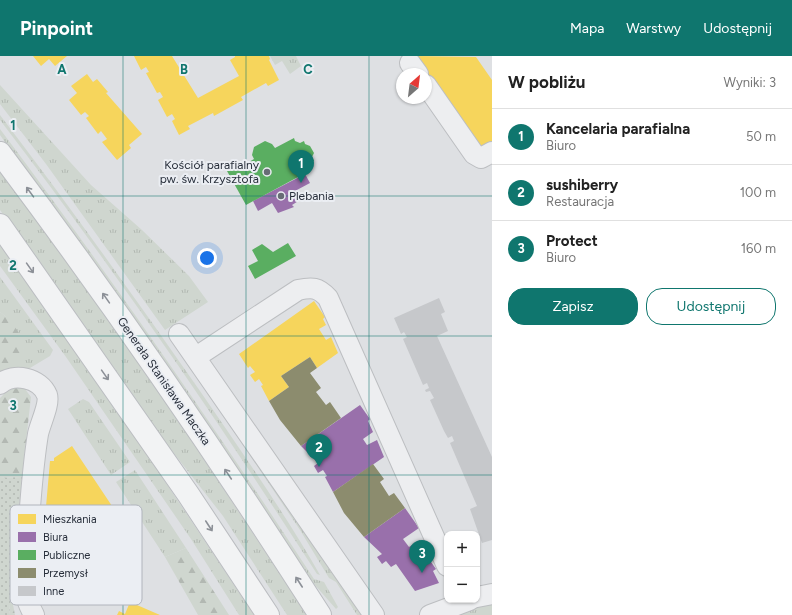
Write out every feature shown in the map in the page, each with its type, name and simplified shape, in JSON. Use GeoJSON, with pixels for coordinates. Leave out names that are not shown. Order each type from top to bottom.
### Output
{"type":"FeatureCollection","features":[{"type":"Feature","properties":{"kind":"main road","name":"Generała Stanisława Maczka"},"geometry":{"type":"LineString","coordinates":[[0,153],[86,270],[174,394],[320,615]]}},
{"type":"Feature","properties":{"kind":"main road"},"geometry":{"type":"LineString","coordinates":[[0,225],[188,494],[268,615]]}},
{"type":"Feature","properties":{"kind":"lane"},"geometry":{"type":"LineString","coordinates":[[432,94],[474,154],[481,158],[492,152]]}},
{"type":"Feature","properties":{"kind":"lane"},"geometry":{"type":"LineString","coordinates":[[196,357],[298,290],[310,287],[320,289],[328,298],[444,559]]}},
{"type":"Feature","properties":{"kind":"lane"},"geometry":{"type":"LineString","coordinates":[[179,334],[374,615]]}},
{"type":"Feature","properties":{"kind":"lane"},"geometry":{"type":"LineString","coordinates":[[0,384],[3,381],[25,378],[38,384],[47,396],[47,405],[40,422],[36,444],[30,505]]}},
{"type":"Feature","properties":{"kind":"lane"},"geometry":{"type":"LineString","coordinates":[[480,597],[492,594]]}},
{"type":"Feature","properties":{"kind":"lane"},"geometry":{"type":"LineString","coordinates":[[430,615],[460,603]]}},
{"type":"Feature","properties":{"kind":"lane"},"geometry":{"type":"LineString","coordinates":[[30,605],[34,615]]}},
{"type":"Feature","properties":{"kind":"green space"},"geometry":{"type":"Polygon","coordinates":[[[270,56],[296,56],[301,66],[290,74],[282,61],[275,65],[270,56]]]}},
{"type":"Feature","properties":{"kind":"green space"},"geometry":{"type":"Polygon","coordinates":[[[0,85],[91,185],[142,230],[189,276],[208,302],[165,330],[46,164],[0,104],[0,85]]]}},
{"type":"Feature","properties":{"kind":"green space"},"geometry":{"type":"Polygon","coordinates":[[[0,115],[102,252],[200,391],[277,505],[320,575],[317,574],[241,458],[163,344],[83,231],[0,120],[0,115]]]}},
{"type":"Feature","properties":{"kind":"green space"},"geometry":{"type":"Polygon","coordinates":[[[0,129],[161,352],[314,579],[324,582],[338,607],[336,609],[307,576],[0,135],[0,129]]]}},
{"type":"Feature","properties":{"kind":"green space"},"geometry":{"type":"Polygon","coordinates":[[[0,170],[150,378],[307,615],[287,615],[223,516],[161,437],[56,286],[0,210],[0,170]]]}},
{"type":"Feature","properties":{"kind":"green space"},"geometry":{"type":"Polygon","coordinates":[[[0,245],[114,405],[254,615],[239,615],[191,539],[66,357],[0,266],[0,245]]]}},
{"type":"Feature","properties":{"kind":"green space"},"geometry":{"type":"Polygon","coordinates":[[[0,277],[53,350],[50,356],[25,371],[21,362],[24,349],[5,316],[0,312],[0,277]]]}},
{"type":"Feature","properties":{"kind":"green space"},"geometry":{"type":"Polygon","coordinates":[[[0,312],[8,319],[22,339],[24,353],[22,361],[25,371],[0,377],[0,312]]]}},
{"type":"Feature","properties":{"kind":"green space"},"geometry":{"type":"Polygon","coordinates":[[[22,385],[31,397],[22,477],[0,478],[0,398],[7,391],[22,385]]]}},
{"type":"Feature","properties":{"kind":"green space"},"geometry":{"type":"Polygon","coordinates":[[[204,387],[364,615],[357,615],[336,582],[329,578],[300,530],[204,387]]]}},
{"type":"Feature","properties":{"kind":"green space"},"geometry":{"type":"Polygon","coordinates":[[[83,399],[89,402],[130,462],[111,475],[68,409],[83,399]]]}},
{"type":"Feature","properties":{"kind":"green space"},"geometry":{"type":"Polygon","coordinates":[[[135,470],[186,548],[165,557],[142,522],[142,505],[131,505],[116,482],[135,470]]]}},
{"type":"Feature","properties":{"kind":"green space"},"geometry":{"type":"Polygon","coordinates":[[[22,477],[19,505],[10,505],[9,615],[0,615],[0,478],[22,477]]]}},
{"type":"Feature","properties":{"kind":"green space"},"geometry":{"type":"Polygon","coordinates":[[[186,548],[229,615],[198,615],[165,557],[186,548]]]}},
{"type":"Feature","properties":{"kind":"green space"},"geometry":{"type":"Polygon","coordinates":[[[492,602],[492,615],[457,615],[483,603],[492,602]]]}},
{"type":"Feature","properties":{"kind":"green space"},"geometry":{"type":"Polygon","coordinates":[[[10,604],[13,605],[15,615],[9,615],[10,604]]]}},
{"type":"Feature","properties":{"kind":"building: Mieszkania"},"geometry":{"type":"Polygon","coordinates":[[[33,56],[67,56],[55,66],[49,59],[41,66],[33,56]]]}},
{"type":"Feature","properties":{"kind":"building: Mieszkania"},"geometry":{"type":"Polygon","coordinates":[[[134,56],[172,56],[198,98],[239,76],[230,60],[235,56],[269,56],[269,60],[279,80],[268,86],[266,83],[241,97],[243,100],[214,116],[213,113],[188,126],[190,129],[179,135],[172,121],[175,119],[172,114],[167,117],[158,100],[163,97],[160,92],[157,93],[146,73],[149,72],[146,67],[141,70],[134,56]]]}},
{"type":"Feature","properties":{"kind":"building: Mieszkania"},"geometry":{"type":"Polygon","coordinates":[[[418,56],[476,57],[492,80],[492,145],[481,152],[432,82],[432,68],[422,68],[415,58],[418,56]]]}},
{"type":"Feature","properties":{"kind":"building: Mieszkania"},"geometry":{"type":"Polygon","coordinates":[[[87,74],[93,82],[97,79],[108,92],[106,93],[142,134],[129,145],[131,148],[117,160],[102,142],[107,139],[101,131],[98,134],[86,118],[89,116],[85,112],[81,115],[69,100],[77,93],[71,86],[87,74]]]}},
{"type":"Feature","properties":{"kind":"building: Mieszkania"},"geometry":{"type":"Polygon","coordinates":[[[314,301],[325,317],[323,319],[326,325],[319,329],[326,340],[331,337],[338,353],[317,368],[310,357],[281,376],[289,387],[269,401],[259,379],[255,382],[250,375],[255,372],[250,366],[248,368],[239,354],[314,301]]]}},
{"type":"Feature","properties":{"kind":"building: Mieszkania"},"geometry":{"type":"Polygon","coordinates":[[[72,446],[111,505],[46,505],[50,461],[54,461],[54,458],[72,446]]]}},
{"type":"Feature","properties":{"kind":"building: Mieszkania"},"geometry":{"type":"Polygon","coordinates":[[[129,605],[137,605],[160,615],[117,615],[119,611],[125,614],[129,605]]]}},
{"type":"Feature","properties":{"kind":"building: Biura","name":"Plebania"},"geometry":{"type":"Polygon","coordinates":[[[305,174],[310,183],[295,191],[300,200],[292,205],[294,207],[278,213],[272,203],[258,211],[253,201],[305,174]]]}},
{"type":"Feature","properties":{"kind":"building: Biura"},"geometry":{"type":"Polygon","coordinates":[[[360,405],[370,419],[368,421],[373,432],[363,439],[367,445],[377,440],[384,457],[333,492],[323,470],[318,473],[314,466],[318,463],[301,446],[360,405]]]}},
{"type":"Feature","properties":{"kind":"building: Biura"},"geometry":{"type":"Polygon","coordinates":[[[405,508],[419,528],[403,539],[409,547],[420,540],[430,553],[426,555],[436,569],[433,571],[439,583],[415,591],[396,564],[391,567],[386,561],[382,564],[377,557],[382,554],[364,537],[405,508]]]}},
{"type":"Feature","properties":{"kind":"building: Publiczne","name":"Kościół parafialny pw. św. Krzysztofa"},"geometry":{"type":"Polygon","coordinates":[[[294,138],[295,141],[300,143],[304,141],[305,144],[310,146],[314,153],[312,157],[314,161],[311,162],[309,167],[311,170],[246,205],[227,171],[235,167],[237,169],[254,159],[252,155],[254,147],[265,141],[272,144],[275,148],[294,138]]]}},
{"type":"Feature","properties":{"kind":"building: Publiczne"},"geometry":{"type":"Polygon","coordinates":[[[288,243],[296,256],[255,279],[248,266],[258,261],[252,250],[262,244],[273,252],[288,243]]]}},
{"type":"Feature","properties":{"kind":"building: Przemysł"},"geometry":{"type":"Polygon","coordinates":[[[310,357],[317,368],[310,373],[321,388],[316,392],[326,405],[330,402],[341,418],[301,446],[280,420],[269,401],[289,387],[281,376],[310,357]]]}},
{"type":"Feature","properties":{"kind":"building: Przemysł"},"geometry":{"type":"Polygon","coordinates":[[[373,464],[384,479],[380,482],[389,496],[394,493],[405,508],[364,537],[344,513],[333,492],[373,464]]]}},
{"type":"Feature","properties":{"kind":"building: Inne"},"geometry":{"type":"Polygon","coordinates":[[[439,298],[445,312],[441,314],[448,331],[437,336],[492,457],[492,540],[482,543],[480,531],[478,531],[470,509],[477,506],[450,443],[454,441],[452,436],[448,438],[444,431],[430,400],[434,398],[430,391],[426,392],[425,390],[429,388],[427,383],[423,385],[403,339],[407,337],[404,332],[401,334],[394,318],[439,298]]]}},
{"type":"Feature","properties":{"kind":"place","name":"Kościół parafialny pw. św. Krzysztofa"},"geometry":{"type":"Point","coordinates":[267,172]}},
{"type":"Feature","properties":{"kind":"place","name":"Kancelaria parafialna"},"geometry":{"type":"Point","coordinates":[301,183]}},
{"type":"Feature","properties":{"kind":"place","name":"Plebania"},"geometry":{"type":"Point","coordinates":[281,196]}},
{"type":"Feature","properties":{"kind":"place","name":"sushiberry"},"geometry":{"type":"Point","coordinates":[319,467]}},
{"type":"Feature","properties":{"kind":"place","name":"Protect"},"geometry":{"type":"Point","coordinates":[422,573]}}]}
